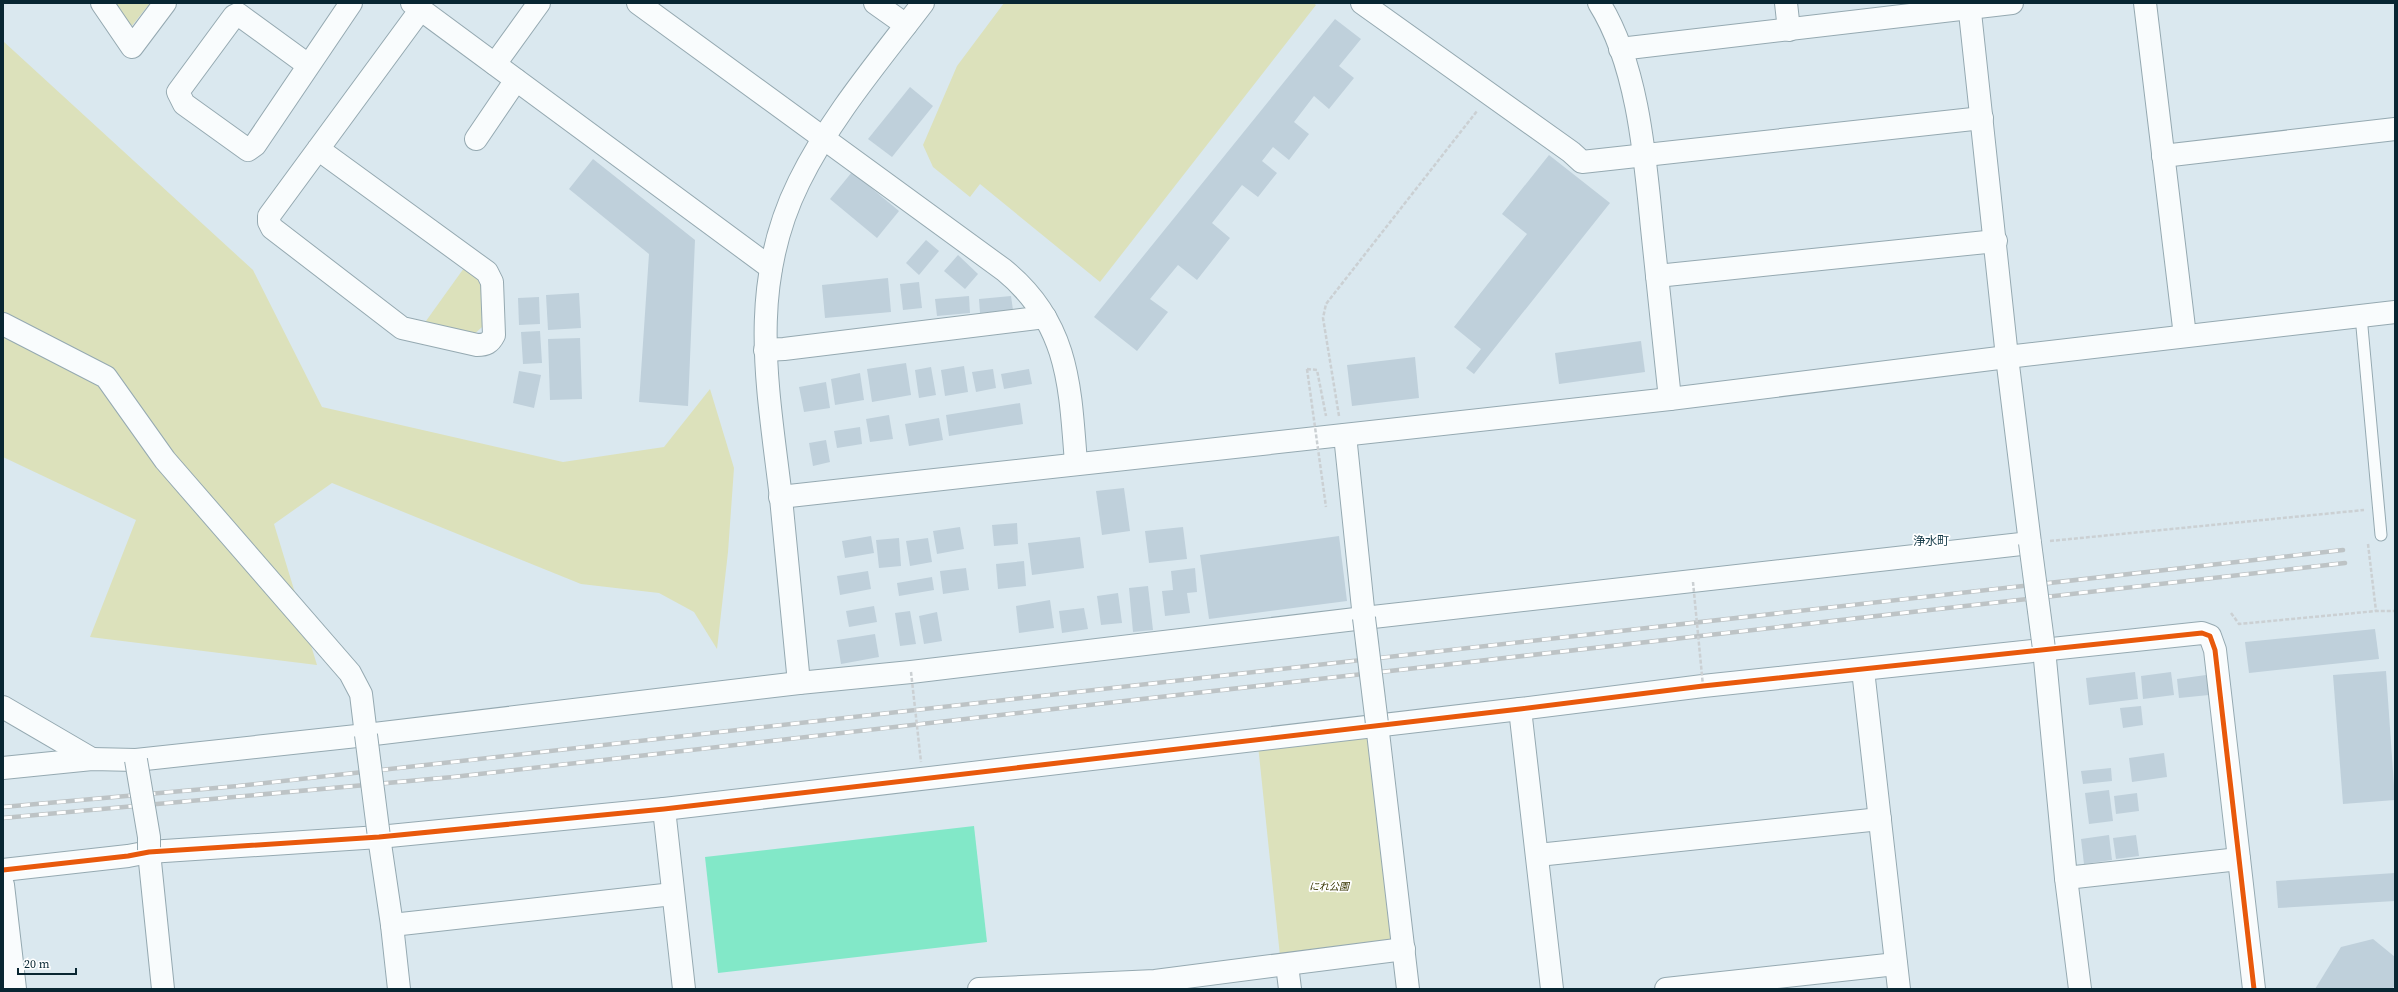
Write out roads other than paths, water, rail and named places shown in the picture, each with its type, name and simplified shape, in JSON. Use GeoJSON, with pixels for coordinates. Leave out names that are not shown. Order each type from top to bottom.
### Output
{"type":"FeatureCollection","features":[{"type":"Feature","properties":{"kind":"street"},"geometry":{"type":"LineString","coordinates":[[102,3],[132,47],[165,3]]}},
{"type":"Feature","properties":{"kind":"street"},"geometry":{"type":"LineString","coordinates":[[308,65],[238,14],[234,16],[178,92],[184,104],[248,150],[254,145],[351,3]]}},
{"type":"Feature","properties":{"kind":"street"},"geometry":{"type":"LineString","coordinates":[[495,64],[539,3]]}},
{"type":"Feature","properties":{"kind":"street"},"geometry":{"type":"LineString","coordinates":[[638,3],[1004,270],[1032,296],[1046,317],[1055,335],[1066,369],[1076,463]]}},
{"type":"Feature","properties":{"kind":"street"},"geometry":{"type":"LineString","coordinates":[[875,3],[906,25]]}},
{"type":"Feature","properties":{"kind":"street"},"geometry":{"type":"LineString","coordinates":[[799,683],[780,497],[767,390],[765,350],[766,308],[771,268],[782,225],[798,184],[823,137],[923,3]]}},
{"type":"Feature","properties":{"kind":"street"},"geometry":{"type":"LineString","coordinates":[[1362,3],[1582,162],[1982,118]]}},
{"type":"Feature","properties":{"kind":"street"},"geometry":{"type":"LineString","coordinates":[[1599,3],[1620,49],[1632,89],[1645,155],[1670,399]]}},
{"type":"Feature","properties":{"kind":"street"},"geometry":{"type":"LineString","coordinates":[[1786,3],[1789,30]]}},
{"type":"Feature","properties":{"kind":"street"},"geometry":{"type":"LineString","coordinates":[[1620,49],[1789,30],[1969,6],[2012,3]]}},
{"type":"Feature","properties":{"kind":"street"},"geometry":{"type":"LineString","coordinates":[[2145,3],[2185,336]]}},
{"type":"Feature","properties":{"kind":"street"},"geometry":{"type":"LineString","coordinates":[[318,149],[487,272],[492,282],[494,335],[491,340],[485,345],[477,345],[402,328],[272,228],[268,222],[269,216],[318,149],[416,6],[771,268]]}},
{"type":"Feature","properties":{"kind":"street"},"geometry":{"type":"LineString","coordinates":[[1969,6],[1996,241],[2007,357],[2044,649],[2066,878],[2080,989]]}},
{"type":"Feature","properties":{"kind":"street"},"geometry":{"type":"LineString","coordinates":[[476,139],[516,80]]}},
{"type":"Feature","properties":{"kind":"street"},"geometry":{"type":"LineString","coordinates":[[2163,156],[2395,129]]}},
{"type":"Feature","properties":{"kind":"street"},"geometry":{"type":"LineString","coordinates":[[1657,276],[1996,241]]}},
{"type":"Feature","properties":{"kind":"street"},"geometry":{"type":"LineString","coordinates":[[780,497],[1076,463],[1342,427],[1670,399],[2007,357],[2395,312]]}},
{"type":"Feature","properties":{"kind":"street"},"geometry":{"type":"LineString","coordinates":[[765,350],[784,349],[1046,317]]}},
{"type":"Feature","properties":{"kind":"street"},"geometry":{"type":"LineString","coordinates":[[3,324],[106,377],[165,460],[350,673],[361,694],[392,925],[399,989]]}},
{"type":"Feature","properties":{"kind":"street"},"geometry":{"type":"LineString","coordinates":[[1342,427],[1408,989]]}},
{"type":"Feature","properties":{"kind":"street"},"geometry":{"type":"LineString","coordinates":[[3,768],[92,759],[136,760],[366,735],[799,683],[911,672],[1364,618],[2030,543]]}},
{"type":"Feature","properties":{"kind":"street"},"geometry":{"type":"LineString","coordinates":[[3,870],[128,856],[149,852],[379,837],[664,809],[1377,724],[1520,709],[1703,686],[2202,633],[2210,636],[2216,650],[2254,989]]}},
{"type":"Feature","properties":{"kind":"street"},"geometry":{"type":"LineString","coordinates":[[1863,670],[1899,989]]}},
{"type":"Feature","properties":{"kind":"street"},"geometry":{"type":"LineString","coordinates":[[3,707],[92,759]]}},
{"type":"Feature","properties":{"kind":"street"},"geometry":{"type":"LineString","coordinates":[[1520,709],[1538,855],[1552,989]]}},
{"type":"Feature","properties":{"kind":"street"},"geometry":{"type":"LineString","coordinates":[[136,760],[149,837],[149,852],[163,989]]}},
{"type":"Feature","properties":{"kind":"street"},"geometry":{"type":"LineString","coordinates":[[664,809],[684,989]]}},
{"type":"Feature","properties":{"kind":"street"},"geometry":{"type":"LineString","coordinates":[[1538,855],[1880,818]]}},
{"type":"Feature","properties":{"kind":"street"},"geometry":{"type":"LineString","coordinates":[[2066,878],[2239,859]]}},
{"type":"Feature","properties":{"kind":"street"},"geometry":{"type":"LineString","coordinates":[[3,886],[15,989]]}},
{"type":"Feature","properties":{"kind":"street"},"geometry":{"type":"LineString","coordinates":[[392,925],[673,894]]}},
{"type":"Feature","properties":{"kind":"street"},"geometry":{"type":"LineString","coordinates":[[979,989],[1155,981],[1404,949]]}},
{"type":"Feature","properties":{"kind":"street"},"geometry":{"type":"LineString","coordinates":[[1666,989],[1896,964]]}},
{"type":"Feature","properties":{"kind":"street"},"geometry":{"type":"LineString","coordinates":[[1287,965],[1290,989]]}},
{"type":"Feature","properties":{"kind":"lane"},"geometry":{"type":"LineString","coordinates":[[2361,316],[2381,535]]}},
{"type":"Feature","properties":{"kind":"railway"},"geometry":{"type":"LineString","coordinates":[[3,807],[238,786],[2343,550]]}},
{"type":"Feature","properties":{"kind":"railway"},"geometry":{"type":"LineString","coordinates":[[3,818],[453,777],[2345,563]]}},
{"type":"Feature","properties":{"kind":"district","name":"浄水町"},"geometry":{"type":"Point","coordinates":[1931,541]}},
{"type":"Feature","properties":{"kind":"park label","name":"にれ公園"},"geometry":{"type":"Point","coordinates":[1329,886]}}]}
